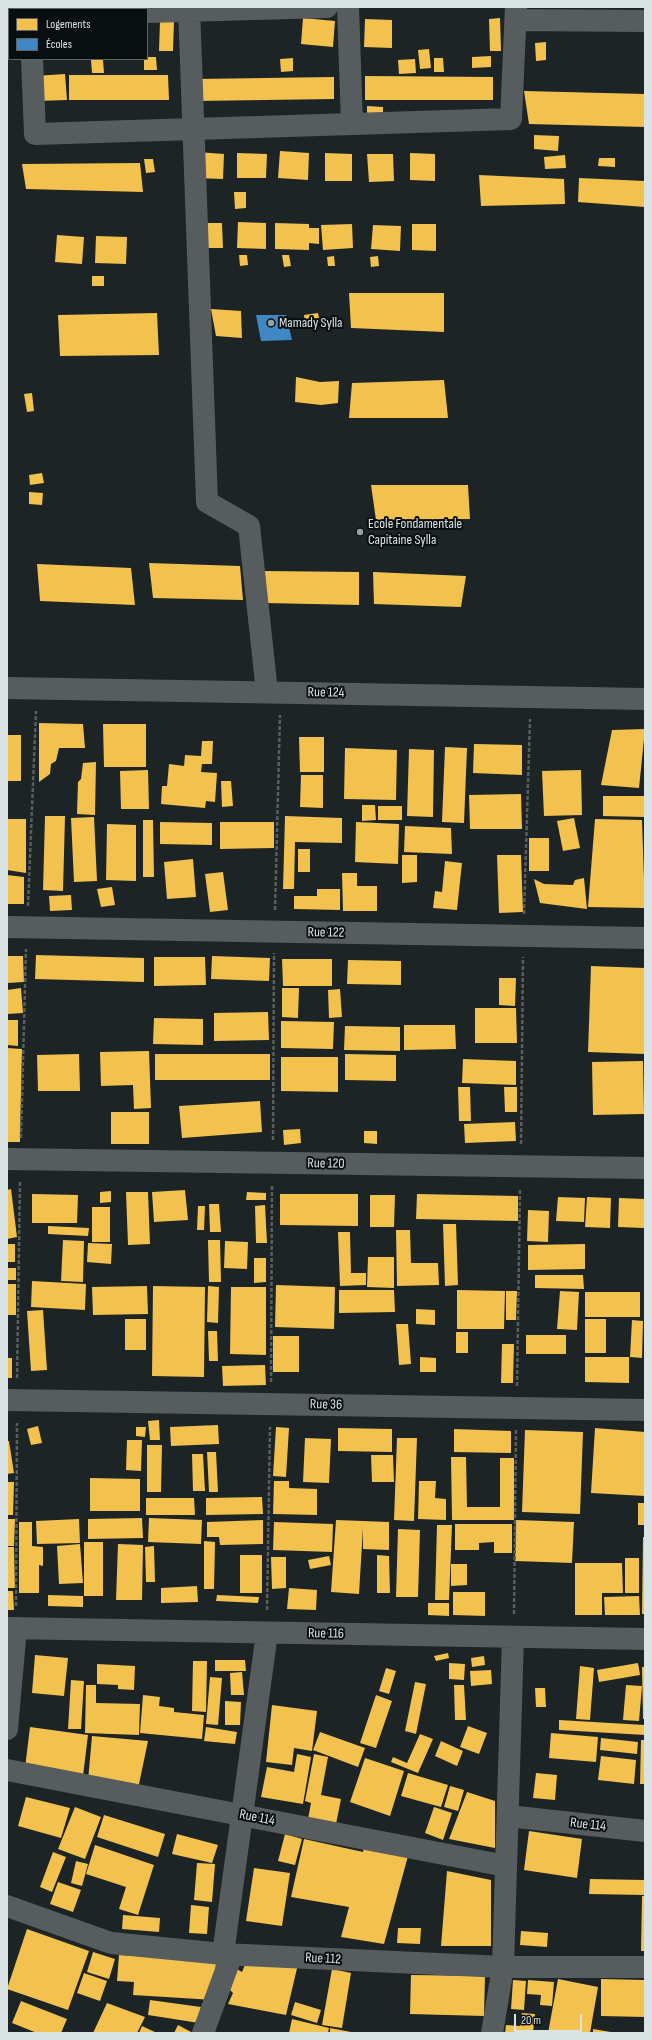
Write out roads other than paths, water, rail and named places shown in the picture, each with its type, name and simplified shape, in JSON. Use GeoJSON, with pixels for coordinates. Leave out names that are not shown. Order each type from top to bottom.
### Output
{"type":"FeatureCollection","features":[{"type":"Feature","properties":{"kind":"street"},"geometry":{"type":"LineString","coordinates":[[148,12],[189,9],[327,7]]}},
{"type":"Feature","properties":{"kind":"street"},"geometry":{"type":"LineString","coordinates":[[348,7],[352,124]]}},
{"type":"Feature","properties":{"kind":"street"},"geometry":{"type":"LineString","coordinates":[[189,9],[207,502],[249,526],[267,692]]}},
{"type":"Feature","properties":{"kind":"street"},"geometry":{"type":"LineString","coordinates":[[32,60],[35,134],[512,119],[516,14],[645,21]]}},
{"type":"Feature","properties":{"kind":"street","name":"Rue 124"},"geometry":{"type":"LineString","coordinates":[[7,688],[645,699]]}},
{"type":"Feature","properties":{"kind":"street","name":"Rue 122"},"geometry":{"type":"LineString","coordinates":[[7,927],[645,938]]}},
{"type":"Feature","properties":{"kind":"street","name":"Rue 120"},"geometry":{"type":"LineString","coordinates":[[7,1159],[645,1168]]}},
{"type":"Feature","properties":{"kind":"street","name":"Rue 36"},"geometry":{"type":"LineString","coordinates":[[7,1400],[645,1410]]}},
{"type":"Feature","properties":{"kind":"street"},"geometry":{"type":"LineString","coordinates":[[7,1729],[12,1628]]}},
{"type":"Feature","properties":{"kind":"street","name":"Rue 116"},"geometry":{"type":"LineString","coordinates":[[12,1628],[645,1639]]}},
{"type":"Feature","properties":{"kind":"street"},"geometry":{"type":"LineString","coordinates":[[203,2033],[228,1954],[242,1816],[267,1632]]}},
{"type":"Feature","properties":{"kind":"street"},"geometry":{"type":"LineString","coordinates":[[492,2033],[503,1967],[513,1637]]}},
{"type":"Feature","properties":{"kind":"street","name":"Rue 114"},"geometry":{"type":"LineString","coordinates":[[7,1770],[506,1866]]}},
{"type":"Feature","properties":{"kind":"street","name":"Rue 114"},"geometry":{"type":"LineString","coordinates":[[508,1816],[645,1831]]}},
{"type":"Feature","properties":{"kind":"street","name":"Rue 112"},"geometry":{"type":"LineString","coordinates":[[7,1906],[111,1943],[228,1954],[503,1967],[645,1967]]}},
{"type":"Feature","properties":{"kind":"place","name":"Mamady Sylla"},"geometry":{"type":"Point","coordinates":[271,323]}},
{"type":"Feature","properties":{"kind":"place","name":"Ecole Fondamentale Capitaine Sylla"},"geometry":{"type":"Point","coordinates":[360,532]}}]}
